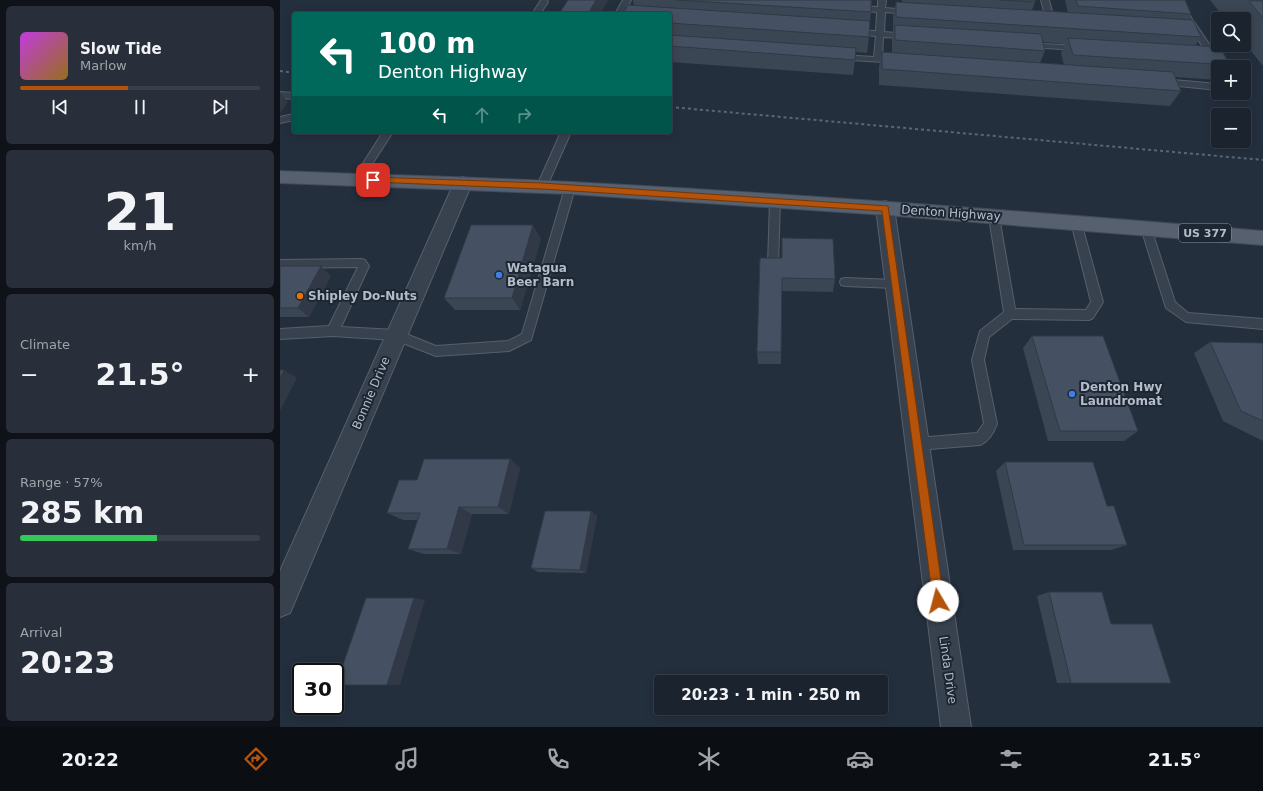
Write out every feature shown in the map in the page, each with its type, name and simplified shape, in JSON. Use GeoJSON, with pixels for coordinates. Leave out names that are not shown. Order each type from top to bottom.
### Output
{"type":"FeatureCollection","features":[{"type":"Feature","properties":{"kind":"main road","name":"Denton Highway"},"geometry":{"type":"LineString","coordinates":[[280,177],[542,186],[885,208],[1263,238]]}},
{"type":"Feature","properties":{"kind":"street","name":"Bonnie Drive"},"geometry":{"type":"LineString","coordinates":[[280,603],[463,183]]}},
{"type":"Feature","properties":{"kind":"street","name":"Linda Drive"},"geometry":{"type":"LineString","coordinates":[[885,208],[956,727]]}},
{"type":"Feature","properties":{"kind":"lane"},"geometry":{"type":"LineString","coordinates":[[620,12],[627,0]]}},
{"type":"Feature","properties":{"kind":"lane"},"geometry":{"type":"LineString","coordinates":[[878,60],[882,0]]}},
{"type":"Feature","properties":{"kind":"lane"},"geometry":{"type":"LineString","coordinates":[[1045,0],[1051,23]]}},
{"type":"Feature","properties":{"kind":"lane"},"geometry":{"type":"LineString","coordinates":[[1175,0],[1195,34],[1215,60]]}},
{"type":"Feature","properties":{"kind":"lane"},"geometry":{"type":"LineString","coordinates":[[537,12],[544,2]]}},
{"type":"Feature","properties":{"kind":"lane"},"geometry":{"type":"LineString","coordinates":[[850,8],[920,13]]}},
{"type":"Feature","properties":{"kind":"lane"},"geometry":{"type":"LineString","coordinates":[[849,32],[919,37]]}},
{"type":"Feature","properties":{"kind":"lane"},"geometry":{"type":"LineString","coordinates":[[1021,44],[1091,49]]}},
{"type":"Feature","properties":{"kind":"lane"},"geometry":{"type":"LineString","coordinates":[[832,56],[902,62]]}},
{"type":"Feature","properties":{"kind":"lane"},"geometry":{"type":"LineString","coordinates":[[1150,81],[1211,86]]}},
{"type":"Feature","properties":{"kind":"lane"},"geometry":{"type":"LineString","coordinates":[[280,95],[292,96]]}},
{"type":"Feature","properties":{"kind":"lane"},"geometry":{"type":"LineString","coordinates":[[280,120],[292,117]]}},
{"type":"Feature","properties":{"kind":"lane"},"geometry":{"type":"LineString","coordinates":[[358,179],[387,134]]}},
{"type":"Feature","properties":{"kind":"lane"},"geometry":{"type":"LineString","coordinates":[[542,186],[565,134]]}},
{"type":"Feature","properties":{"kind":"lane"},"geometry":{"type":"LineString","coordinates":[[280,334],[333,330],[396,335],[436,351],[509,346],[527,337],[570,188]]}},
{"type":"Feature","properties":{"kind":"lane"},"geometry":{"type":"LineString","coordinates":[[773,265],[775,201]]}},
{"type":"Feature","properties":{"kind":"lane"},"geometry":{"type":"LineString","coordinates":[[994,217],[1010,314]]}},
{"type":"Feature","properties":{"kind":"lane"},"geometry":{"type":"LineString","coordinates":[[917,444],[980,439],[991,424],[978,360],[984,334],[1010,314],[1089,315],[1096,302],[1076,222]]}},
{"type":"Feature","properties":{"kind":"lane"},"geometry":{"type":"LineString","coordinates":[[1146,228],[1170,305],[1186,317],[1263,324]]}},
{"type":"Feature","properties":{"kind":"lane"},"geometry":{"type":"LineString","coordinates":[[280,264],[361,263],[364,266],[333,330]]}},
{"type":"Feature","properties":{"kind":"lane"},"geometry":{"type":"LineString","coordinates":[[845,282],[895,284]]}},
{"type":"Feature","properties":{"kind":"building"},"geometry":{"type":"Polygon","coordinates":[[[568,0],[596,0],[589,12],[560,12],[568,0]]]}},
{"type":"Feature","properties":{"kind":"building"},"geometry":{"type":"Polygon","coordinates":[[[677,0],[871,0],[871,12],[677,0]]]}},
{"type":"Feature","properties":{"kind":"building"},"geometry":{"type":"Polygon","coordinates":[[[1000,0],[1035,0],[1035,2],[1000,0]]]}},
{"type":"Feature","properties":{"kind":"building"},"geometry":{"type":"Polygon","coordinates":[[[1076,0],[1185,0],[1191,14],[1078,6],[1076,0]]]}},
{"type":"Feature","properties":{"kind":"building"},"geometry":{"type":"Polygon","coordinates":[[[1249,1],[1263,1],[1263,18],[1249,1]]]}},
{"type":"Feature","properties":{"kind":"building"},"geometry":{"type":"Polygon","coordinates":[[[896,2],[1193,20],[1201,37],[896,17],[896,2]]]}},
{"type":"Feature","properties":{"kind":"building"},"geometry":{"type":"Polygon","coordinates":[[[628,5],[870,21],[869,37],[672,23],[672,12],[624,12],[628,5]]]}},
{"type":"Feature","properties":{"kind":"building"},"geometry":{"type":"Polygon","coordinates":[[[895,25],[1041,34],[1045,51],[895,40],[895,25]]]}},
{"type":"Feature","properties":{"kind":"building"},"geometry":{"type":"Polygon","coordinates":[[[672,35],[856,48],[855,60],[672,46],[672,35]]]}},
{"type":"Feature","properties":{"kind":"building"},"geometry":{"type":"Polygon","coordinates":[[[1068,38],[1211,46],[1211,52],[1223,52],[1227,60],[1211,60],[1211,64],[1073,55],[1068,38]]]}},
{"type":"Feature","properties":{"kind":"building"},"geometry":{"type":"Polygon","coordinates":[[[882,52],[1173,72],[1181,91],[882,69],[882,52]]]}},
{"type":"Feature","properties":{"kind":"building","name":"Watagua Beer Barn"},"geometry":{"type":"Polygon","coordinates":[[[471,225],[533,225],[512,298],[444,298],[471,225]]]}},
{"type":"Feature","properties":{"kind":"building"},"geometry":{"type":"Polygon","coordinates":[[[782,238],[833,239],[835,279],[782,278],[781,352],[757,352],[760,258],[782,258],[782,238]]]}},
{"type":"Feature","properties":{"kind":"building"},"geometry":{"type":"Polygon","coordinates":[[[280,266],[321,266],[298,308],[280,308],[280,266]]]}},
{"type":"Feature","properties":{"kind":"building","name":"Denton Hwy Laundromat"},"geometry":{"type":"Polygon","coordinates":[[[1032,336],[1103,336],[1138,431],[1060,431],[1032,336]]]}},
{"type":"Feature","properties":{"kind":"building"},"geometry":{"type":"Polygon","coordinates":[[[1210,342],[1263,343],[1263,421],[1241,411],[1210,342]]]}},
{"type":"Feature","properties":{"kind":"building"},"geometry":{"type":"Polygon","coordinates":[[[280,370],[284,370],[280,378],[280,370]]]}},
{"type":"Feature","properties":{"kind":"building"},"geometry":{"type":"Polygon","coordinates":[[[424,459],[510,459],[498,507],[459,507],[447,549],[408,549],[420,513],[387,513],[399,480],[417,480],[424,459]]]}},
{"type":"Feature","properties":{"kind":"building"},"geometry":{"type":"Polygon","coordinates":[[[1005,462],[1093,462],[1107,506],[1114,506],[1127,545],[1024,545],[1005,462]]]}},
{"type":"Feature","properties":{"kind":"building"},"geometry":{"type":"Polygon","coordinates":[[[545,511],[591,511],[580,570],[531,568],[545,511]]]}},
{"type":"Feature","properties":{"kind":"building"},"geometry":{"type":"Polygon","coordinates":[[[1049,592],[1102,592],[1111,624],[1152,624],[1171,683],[1071,683],[1049,592]]]}},
{"type":"Feature","properties":{"kind":"building"},"geometry":{"type":"Polygon","coordinates":[[[366,598],[414,598],[387,685],[344,685],[344,663],[366,598]]]}},
{"type":"Feature","properties":{"kind":"railway"},"geometry":{"type":"LineString","coordinates":[[280,71],[292,73]]}},
{"type":"Feature","properties":{"kind":"railway"},"geometry":{"type":"LineString","coordinates":[[672,107],[1263,160]]}},
{"type":"Feature","properties":{"kind":"place","name":"Watagua Beer Barn"},"geometry":{"type":"Point","coordinates":[499,275]}},
{"type":"Feature","properties":{"kind":"place","name":"Shipley Do-Nuts"},"geometry":{"type":"Point","coordinates":[300,296]}},
{"type":"Feature","properties":{"kind":"place","name":"Denton Hwy Laundromat"},"geometry":{"type":"Point","coordinates":[1072,394]}},
{"type":"Feature","properties":{"kind":"route"},"geometry":{"type":"LineString","coordinates":[[373,180],[542,186],[885,208],[938,601]]}}]}
